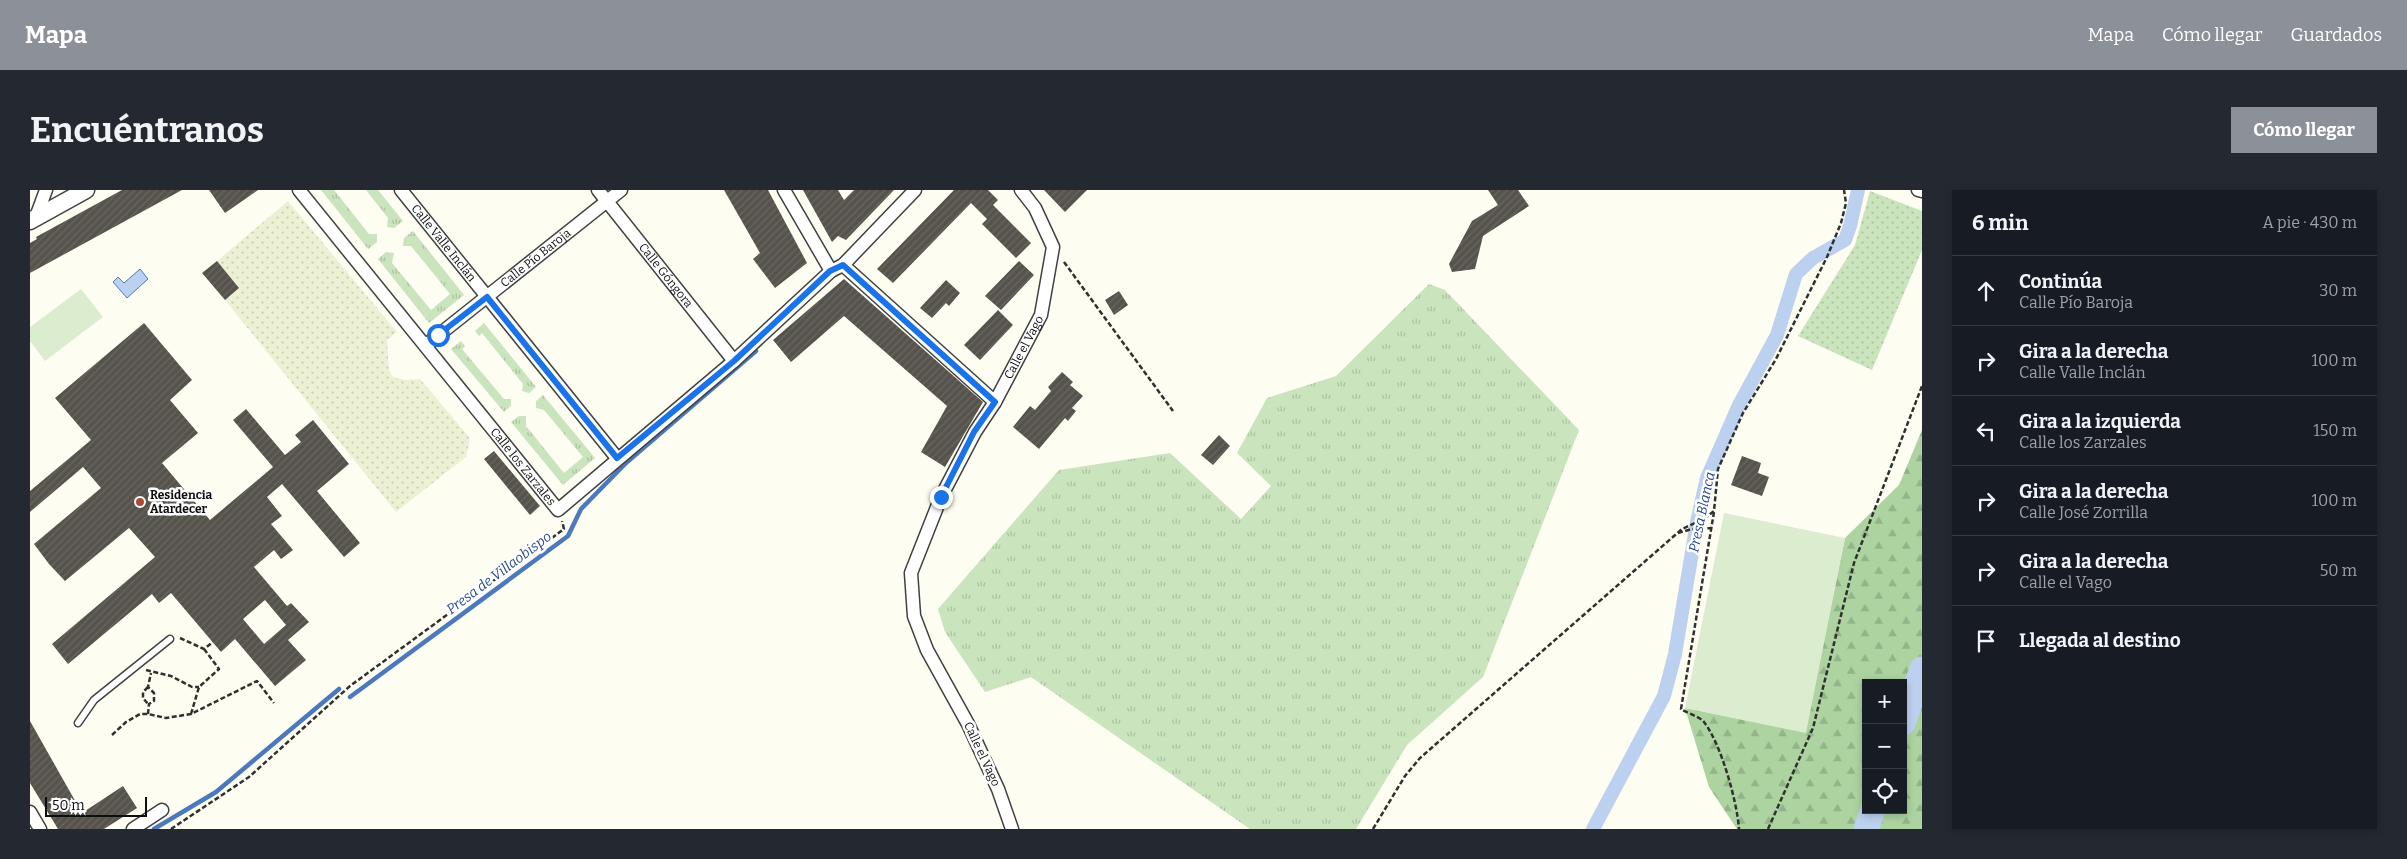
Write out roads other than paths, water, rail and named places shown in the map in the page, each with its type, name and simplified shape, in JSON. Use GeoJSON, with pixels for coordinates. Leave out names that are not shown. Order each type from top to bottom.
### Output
{"type":"FeatureCollection","features":[{"type":"Feature","properties":{"kind":"street"},"geometry":{"type":"LineString","coordinates":[[33,219],[46,190]]}},
{"type":"Feature","properties":{"kind":"street"},"geometry":{"type":"LineString","coordinates":[[33,219],[86,190]]}},
{"type":"Feature","properties":{"kind":"street","name":"Calle los Zarzales"},"geometry":{"type":"LineString","coordinates":[[299,190],[558,510],[617,458],[734,361],[830,271],[843,265],[915,190]]}},
{"type":"Feature","properties":{"kind":"street","name":"Calle Valle Inclán"},"geometry":{"type":"LineString","coordinates":[[401,190],[617,458]]}},
{"type":"Feature","properties":{"kind":"street","name":"Calle Góngora"},"geometry":{"type":"LineString","coordinates":[[598,190],[734,361]]}},
{"type":"Feature","properties":{"kind":"street","name":"Calle Pío Baroja"},"geometry":{"type":"LineString","coordinates":[[426,345],[621,190]]}},
{"type":"Feature","properties":{"kind":"street"},"geometry":{"type":"LineString","coordinates":[[784,190],[830,271]]}},
{"type":"Feature","properties":{"kind":"street","name":"Calle el Vago"},"geometry":{"type":"LineString","coordinates":[[1012,829],[998,789],[968,724],[927,650],[914,616],[911,574],[941,497],[974,432],[995,402],[1040,315],[1053,247],[1035,208],[1021,190]]}},
{"type":"Feature","properties":{"kind":"street"},"geometry":{"type":"LineString","coordinates":[[1918,190],[1922,191]]}},
{"type":"Feature","properties":{"kind":"street"},"geometry":{"type":"LineString","coordinates":[[843,265],[995,402]]}},
{"type":"Feature","properties":{"kind":"street"},"geometry":{"type":"LineString","coordinates":[[133,829],[162,810]]}},
{"type":"Feature","properties":{"kind":"street"},"geometry":{"type":"LineString","coordinates":[[30,812],[40,829]]}},
{"type":"Feature","properties":{"kind":"lane"},"geometry":{"type":"LineString","coordinates":[[78,723],[94,700],[170,639]]}},
{"type":"Feature","properties":{"kind":"water"},"geometry":{"type":"Polygon","coordinates":[[[140,269],[148,279],[127,298],[113,282],[118,277],[124,283],[140,269]]]}},
{"type":"Feature","properties":{"kind":"waterway","name":"Presa Blanca"},"geometry":{"type":"LineString","coordinates":[[1593,829],[1664,696],[1675,654],[1697,522],[1707,478],[1739,405],[1777,335],[1796,274],[1813,258],[1845,240],[1858,190]]}},
{"type":"Feature","properties":{"kind":"waterway","name":"Presa de Villaobispo"},"geometry":{"type":"LineString","coordinates":[[350,697],[568,536],[581,509],[626,463],[756,351]]}},
{"type":"Feature","properties":{"kind":"waterway"},"geometry":{"type":"LineString","coordinates":[[1907,712],[1922,669]]}},
{"type":"Feature","properties":{"kind":"waterway","name":"Presa de Villaobispo"},"geometry":{"type":"LineString","coordinates":[[154,829],[216,792],[339,689]]}},
{"type":"Feature","properties":{"kind":"waterway"},"geometry":{"type":"LineString","coordinates":[[1866,829],[1872,814]]}},
{"type":"Feature","properties":{"kind":"place","name":"Residencia Atardecer"},"geometry":{"type":"Point","coordinates":[140,502]}}]}
